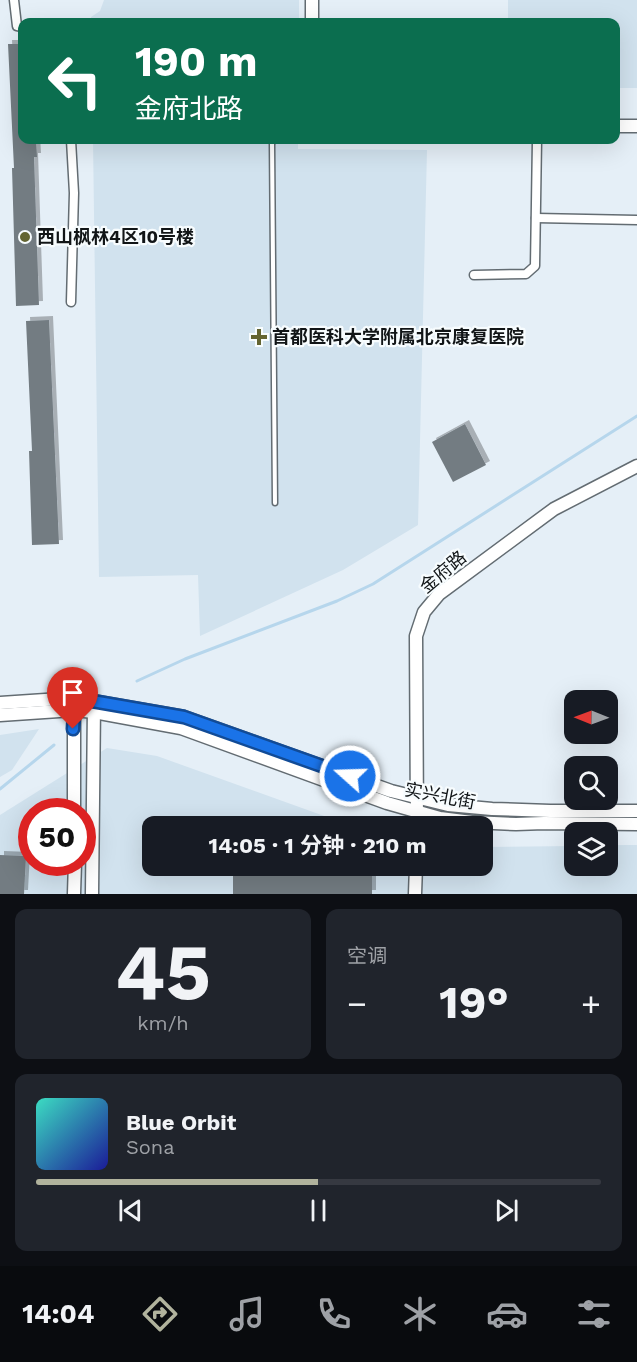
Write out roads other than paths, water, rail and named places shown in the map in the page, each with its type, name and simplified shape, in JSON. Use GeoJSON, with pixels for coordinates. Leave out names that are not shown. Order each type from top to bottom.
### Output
{"type":"FeatureCollection","features":[{"type":"Feature","properties":{"kind":"main road"},"geometry":{"type":"LineString","coordinates":[[312,0],[312,18]]}},
{"type":"Feature","properties":{"kind":"main road"},"geometry":{"type":"LineString","coordinates":[[620,126],[637,126]]}},
{"type":"Feature","properties":{"kind":"main road","name":"金府路"},"geometry":{"type":"LineString","coordinates":[[417,816],[416,636],[424,612],[439,594],[554,509],[637,466]]}},
{"type":"Feature","properties":{"kind":"main road","name":"实兴北街"},"geometry":{"type":"LineString","coordinates":[[0,704],[94,706],[182,728],[387,803],[492,809],[637,811]]}},
{"type":"Feature","properties":{"kind":"main road"},"geometry":{"type":"LineString","coordinates":[[74,704],[74,798]]}},
{"type":"Feature","properties":{"kind":"main road","name":"实兴北街"},"geometry":{"type":"LineString","coordinates":[[0,715],[74,704]]}},
{"type":"Feature","properties":{"kind":"main road"},"geometry":{"type":"LineString","coordinates":[[92,894],[94,706]]}},
{"type":"Feature","properties":{"kind":"main road","name":"实兴北街"},"geometry":{"type":"LineString","coordinates":[[417,805],[440,818],[472,822],[637,824]]}},
{"type":"Feature","properties":{"kind":"main road"},"geometry":{"type":"LineString","coordinates":[[74,894],[75,876]]}},
{"type":"Feature","properties":{"kind":"main road"},"geometry":{"type":"LineString","coordinates":[[415,894],[416,876]]}},
{"type":"Feature","properties":{"kind":"street"},"geometry":{"type":"LineString","coordinates":[[14,0],[18,26]]}},
{"type":"Feature","properties":{"kind":"street"},"geometry":{"type":"LineString","coordinates":[[71,144],[74,193],[71,302]]}},
{"type":"Feature","properties":{"kind":"street"},"geometry":{"type":"LineString","coordinates":[[474,275],[526,274],[535,266],[537,258],[537,144]]}},
{"type":"Feature","properties":{"kind":"street"},"geometry":{"type":"LineString","coordinates":[[536,218],[637,220]]}},
{"type":"Feature","properties":{"kind":"lane"},"geometry":{"type":"LineString","coordinates":[[272,144],[275,503]]}},
{"type":"Feature","properties":{"kind":"waterway"},"geometry":{"type":"LineString","coordinates":[[137,681],[185,659],[337,601],[373,584],[637,416]]}},
{"type":"Feature","properties":{"kind":"waterway"},"geometry":{"type":"LineString","coordinates":[[0,789],[54,745]]}},
{"type":"Feature","properties":{"kind":"place","name":"西山枫林4区10号楼"},"geometry":{"type":"Point","coordinates":[25,237]}},
{"type":"Feature","properties":{"kind":"place","name":"首都医科大学附属北京康复医院"},"geometry":{"type":"Point","coordinates":[259,337]}}]}
